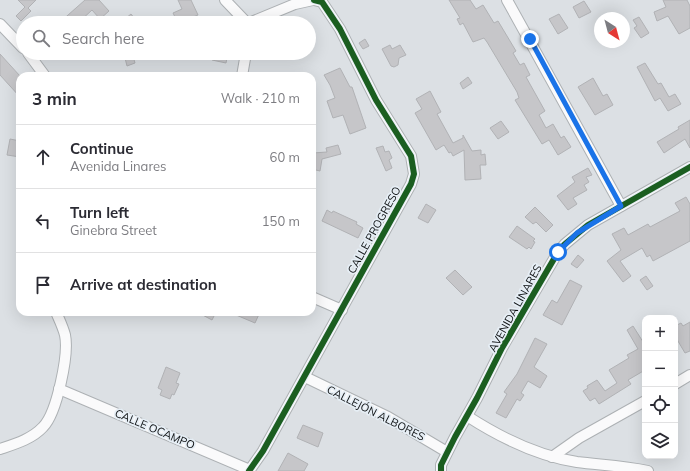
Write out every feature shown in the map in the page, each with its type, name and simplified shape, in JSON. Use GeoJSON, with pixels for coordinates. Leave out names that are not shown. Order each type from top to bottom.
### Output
{"type":"FeatureCollection","features":[{"type":"Feature","properties":{"kind":"street","name":"CALLE PROGRESO"},"geometry":{"type":"LineString","coordinates":[[225,0],[241,16]]}},
{"type":"Feature","properties":{"kind":"street","name":"CALLE PROGRESO"},"geometry":{"type":"LineString","coordinates":[[250,470],[263,451],[305,377],[411,184],[414,174],[411,156],[376,100],[340,29],[322,2],[314,0],[295,4],[265,16]]}},
{"type":"Feature","properties":{"kind":"street"},"geometry":{"type":"LineString","coordinates":[[507,0],[621,206]]}},
{"type":"Feature","properties":{"kind":"street"},"geometry":{"type":"LineString","coordinates":[[0,24],[16,41]]}},
{"type":"Feature","properties":{"kind":"street"},"geometry":{"type":"LineString","coordinates":[[33,60],[42,72]]}},
{"type":"Feature","properties":{"kind":"street"},"geometry":{"type":"LineString","coordinates":[[243,72],[245,60]]}},
{"type":"Feature","properties":{"kind":"street","name":"AVENIDA LINARES"},"geometry":{"type":"LineString","coordinates":[[442,471],[441,465],[447,452],[502,348],[558,252],[577,233],[690,167]]}},
{"type":"Feature","properties":{"kind":"street"},"geometry":{"type":"LineString","coordinates":[[316,299],[342,310]]}},
{"type":"Feature","properties":{"kind":"street"},"geometry":{"type":"LineString","coordinates":[[0,449],[31,437],[44,426],[51,413],[60,389],[65,353],[65,336],[58,316]]}},
{"type":"Feature","properties":{"kind":"street"},"geometry":{"type":"LineString","coordinates":[[678,382],[690,376]]}},
{"type":"Feature","properties":{"kind":"street","name":"CALLEJÓN ALBORES"},"geometry":{"type":"LineString","coordinates":[[305,377],[388,417],[447,452]]}},
{"type":"Feature","properties":{"kind":"street","name":"CALLE OCAMPO"},"geometry":{"type":"LineString","coordinates":[[60,389],[250,470]]}},
{"type":"Feature","properties":{"kind":"street"},"geometry":{"type":"LineString","coordinates":[[552,457],[580,438],[642,403]]}},
{"type":"Feature","properties":{"kind":"street"},"geometry":{"type":"LineString","coordinates":[[467,416],[509,440],[552,457],[648,471]]}},
{"type":"Feature","properties":{"kind":"building"},"geometry":{"type":"Polygon","coordinates":[[[18,0],[36,0],[28,8],[31,11],[26,16],[16,16],[25,7],[18,0]]]}},
{"type":"Feature","properties":{"kind":"building"},"geometry":{"type":"Polygon","coordinates":[[[85,0],[99,0],[109,11],[103,16],[97,16],[92,10],[86,16],[67,16],[85,0]]]}},
{"type":"Feature","properties":{"kind":"building"},"geometry":{"type":"Polygon","coordinates":[[[178,0],[191,0],[198,15],[174,16],[173,13],[182,9],[178,0]]]}},
{"type":"Feature","properties":{"kind":"building"},"geometry":{"type":"Polygon","coordinates":[[[449,0],[470,0],[476,9],[483,5],[494,23],[498,21],[516,51],[513,53],[520,65],[524,63],[530,75],[526,77],[545,111],[539,115],[546,128],[553,124],[561,138],[564,136],[571,147],[558,155],[549,140],[542,144],[515,100],[519,98],[517,92],[487,42],[484,38],[473,42],[463,23],[460,25],[457,19],[460,18],[449,0]]]}},
{"type":"Feature","properties":{"kind":"building"},"geometry":{"type":"Polygon","coordinates":[[[663,0],[687,0],[690,6],[690,28],[679,34],[668,16],[657,21],[654,12],[666,7],[663,0]]]}},
{"type":"Feature","properties":{"kind":"building"},"geometry":{"type":"Polygon","coordinates":[[[584,1],[591,12],[579,18],[573,7],[584,1]]]}},
{"type":"Feature","properties":{"kind":"building"},"geometry":{"type":"Polygon","coordinates":[[[559,14],[568,28],[558,34],[549,19],[559,14]]]}},
{"type":"Feature","properties":{"kind":"building"},"geometry":{"type":"Polygon","coordinates":[[[639,17],[649,33],[641,38],[634,28],[637,26],[633,20],[639,17]]]}},
{"type":"Feature","properties":{"kind":"building"},"geometry":{"type":"Polygon","coordinates":[[[365,39],[369,46],[363,49],[359,43],[365,39]]]}},
{"type":"Feature","properties":{"kind":"building"},"geometry":{"type":"Polygon","coordinates":[[[390,45],[392,49],[400,45],[406,55],[399,58],[398,65],[394,67],[391,66],[382,49],[390,45]]]}},
{"type":"Feature","properties":{"kind":"building"},"geometry":{"type":"Polygon","coordinates":[[[0,54],[16,72],[16,93],[0,75],[0,54]]]}},
{"type":"Feature","properties":{"kind":"building"},"geometry":{"type":"Polygon","coordinates":[[[126,60],[134,60],[135,63],[127,66],[126,60]]]}},
{"type":"Feature","properties":{"kind":"building"},"geometry":{"type":"Polygon","coordinates":[[[212,60],[227,60],[226,63],[212,60]]]}},
{"type":"Feature","properties":{"kind":"building"},"geometry":{"type":"Polygon","coordinates":[[[645,63],[658,84],[661,83],[669,97],[675,94],[681,104],[668,111],[660,98],[655,101],[637,67],[645,63]]]}},
{"type":"Feature","properties":{"kind":"building"},"geometry":{"type":"Polygon","coordinates":[[[340,68],[350,87],[352,87],[366,128],[350,134],[343,115],[333,118],[327,101],[335,98],[324,75],[340,68]]]}},
{"type":"Feature","properties":{"kind":"building"},"geometry":{"type":"Polygon","coordinates":[[[468,77],[472,83],[463,89],[460,83],[468,77]]]}},
{"type":"Feature","properties":{"kind":"building"},"geometry":{"type":"Polygon","coordinates":[[[593,78],[603,96],[607,94],[613,105],[595,115],[578,87],[593,78]]]}},
{"type":"Feature","properties":{"kind":"building"},"geometry":{"type":"Polygon","coordinates":[[[430,91],[441,112],[437,114],[453,143],[463,138],[463,135],[472,151],[481,150],[481,155],[485,154],[486,165],[480,165],[481,179],[465,180],[464,150],[453,156],[444,145],[436,150],[415,113],[422,109],[416,99],[430,91]]]}},
{"type":"Feature","properties":{"kind":"building"},"geometry":{"type":"Polygon","coordinates":[[[690,120],[690,148],[685,139],[664,153],[657,142],[679,129],[678,127],[690,120]]]}},
{"type":"Feature","properties":{"kind":"building"},"geometry":{"type":"Polygon","coordinates":[[[501,121],[509,132],[498,139],[490,128],[501,121]]]}},
{"type":"Feature","properties":{"kind":"building"},"geometry":{"type":"Polygon","coordinates":[[[10,139],[16,140],[16,156],[7,155],[10,139]]]}},
{"type":"Feature","properties":{"kind":"building"},"geometry":{"type":"Polygon","coordinates":[[[338,145],[341,154],[322,159],[320,171],[316,170],[316,153],[327,152],[326,148],[338,145]]]}},
{"type":"Feature","properties":{"kind":"building"},"geometry":{"type":"Polygon","coordinates":[[[383,146],[385,152],[389,151],[392,158],[389,160],[392,168],[386,171],[376,148],[383,146]]]}},
{"type":"Feature","properties":{"kind":"building"},"geometry":{"type":"Polygon","coordinates":[[[588,168],[592,175],[586,177],[589,182],[584,185],[587,190],[573,198],[577,204],[568,210],[557,196],[575,182],[572,177],[588,168]]]}},
{"type":"Feature","properties":{"kind":"building"},"geometry":{"type":"Polygon","coordinates":[[[686,197],[690,204],[690,241],[653,261],[650,255],[647,257],[642,248],[620,261],[631,276],[623,282],[607,261],[621,250],[612,234],[624,228],[628,235],[648,224],[650,227],[680,211],[675,203],[686,197]]]}},
{"type":"Feature","properties":{"kind":"building"},"geometry":{"type":"Polygon","coordinates":[[[426,204],[436,210],[428,223],[418,218],[426,204]]]}},
{"type":"Feature","properties":{"kind":"building"},"geometry":{"type":"Polygon","coordinates":[[[535,207],[553,225],[546,232],[536,222],[533,224],[525,217],[535,207]]]}},
{"type":"Feature","properties":{"kind":"building"},"geometry":{"type":"Polygon","coordinates":[[[327,210],[332,213],[333,211],[357,222],[356,224],[363,228],[358,238],[322,221],[327,210]]]}},
{"type":"Feature","properties":{"kind":"building"},"geometry":{"type":"Polygon","coordinates":[[[517,226],[535,239],[531,249],[529,247],[527,249],[509,237],[517,226]]]}},
{"type":"Feature","properties":{"kind":"building"},"geometry":{"type":"Polygon","coordinates":[[[578,255],[584,260],[577,268],[571,264],[578,255]]]}},
{"type":"Feature","properties":{"kind":"building"},"geometry":{"type":"Polygon","coordinates":[[[455,270],[472,287],[463,295],[446,278],[455,270]]]}},
{"type":"Feature","properties":{"kind":"building"},"geometry":{"type":"Polygon","coordinates":[[[646,276],[653,286],[647,290],[640,280],[646,276]]]}},
{"type":"Feature","properties":{"kind":"building"},"geometry":{"type":"Polygon","coordinates":[[[570,280],[582,286],[562,325],[543,315],[552,300],[557,303],[570,280]]]}},
{"type":"Feature","properties":{"kind":"building"},"geometry":{"type":"Polygon","coordinates":[[[204,316],[214,316],[212,320],[204,316]]]}},
{"type":"Feature","properties":{"kind":"building"},"geometry":{"type":"Polygon","coordinates":[[[238,316],[258,316],[255,323],[238,316]]]}},
{"type":"Feature","properties":{"kind":"building"},"geometry":{"type":"Polygon","coordinates":[[[690,322],[690,351],[685,353],[678,341],[678,324],[681,323],[683,326],[690,322]]]}},
{"type":"Feature","properties":{"kind":"building"},"geometry":{"type":"Polygon","coordinates":[[[633,326],[642,340],[642,372],[628,380],[631,384],[599,404],[595,398],[590,401],[583,391],[588,388],[587,386],[597,380],[605,391],[617,383],[609,370],[629,358],[627,355],[638,349],[627,330],[633,326]]]}},
{"type":"Feature","properties":{"kind":"building"},"geometry":{"type":"Polygon","coordinates":[[[535,338],[547,344],[534,367],[547,376],[540,388],[528,381],[521,393],[524,395],[520,401],[517,399],[506,418],[496,413],[507,394],[504,392],[517,374],[535,338]]]}},
{"type":"Feature","properties":{"kind":"building"},"geometry":{"type":"Polygon","coordinates":[[[166,367],[180,373],[176,383],[179,384],[174,395],[172,394],[170,399],[160,395],[162,390],[158,388],[166,367]]]}},
{"type":"Feature","properties":{"kind":"building"},"geometry":{"type":"Polygon","coordinates":[[[303,425],[323,433],[318,447],[297,438],[303,425]]]}},
{"type":"Feature","properties":{"kind":"building"},"geometry":{"type":"Polygon","coordinates":[[[288,453],[308,464],[304,471],[278,471],[288,453]]]}},
{"type":"Feature","properties":{"kind":"cycle path"},"geometry":{"type":"LineString","coordinates":[[249,471],[263,451],[411,184],[414,174],[411,156],[376,100],[340,29],[322,2],[314,0]]}},
{"type":"Feature","properties":{"kind":"cycle path"},"geometry":{"type":"LineString","coordinates":[[441,471],[441,465],[502,348],[558,252],[565,244],[588,225],[690,167]]}},
{"type":"Feature","properties":{"kind":"route"},"geometry":{"type":"LineString","coordinates":[[530,39],[621,206],[577,233],[558,252]]}}]}
